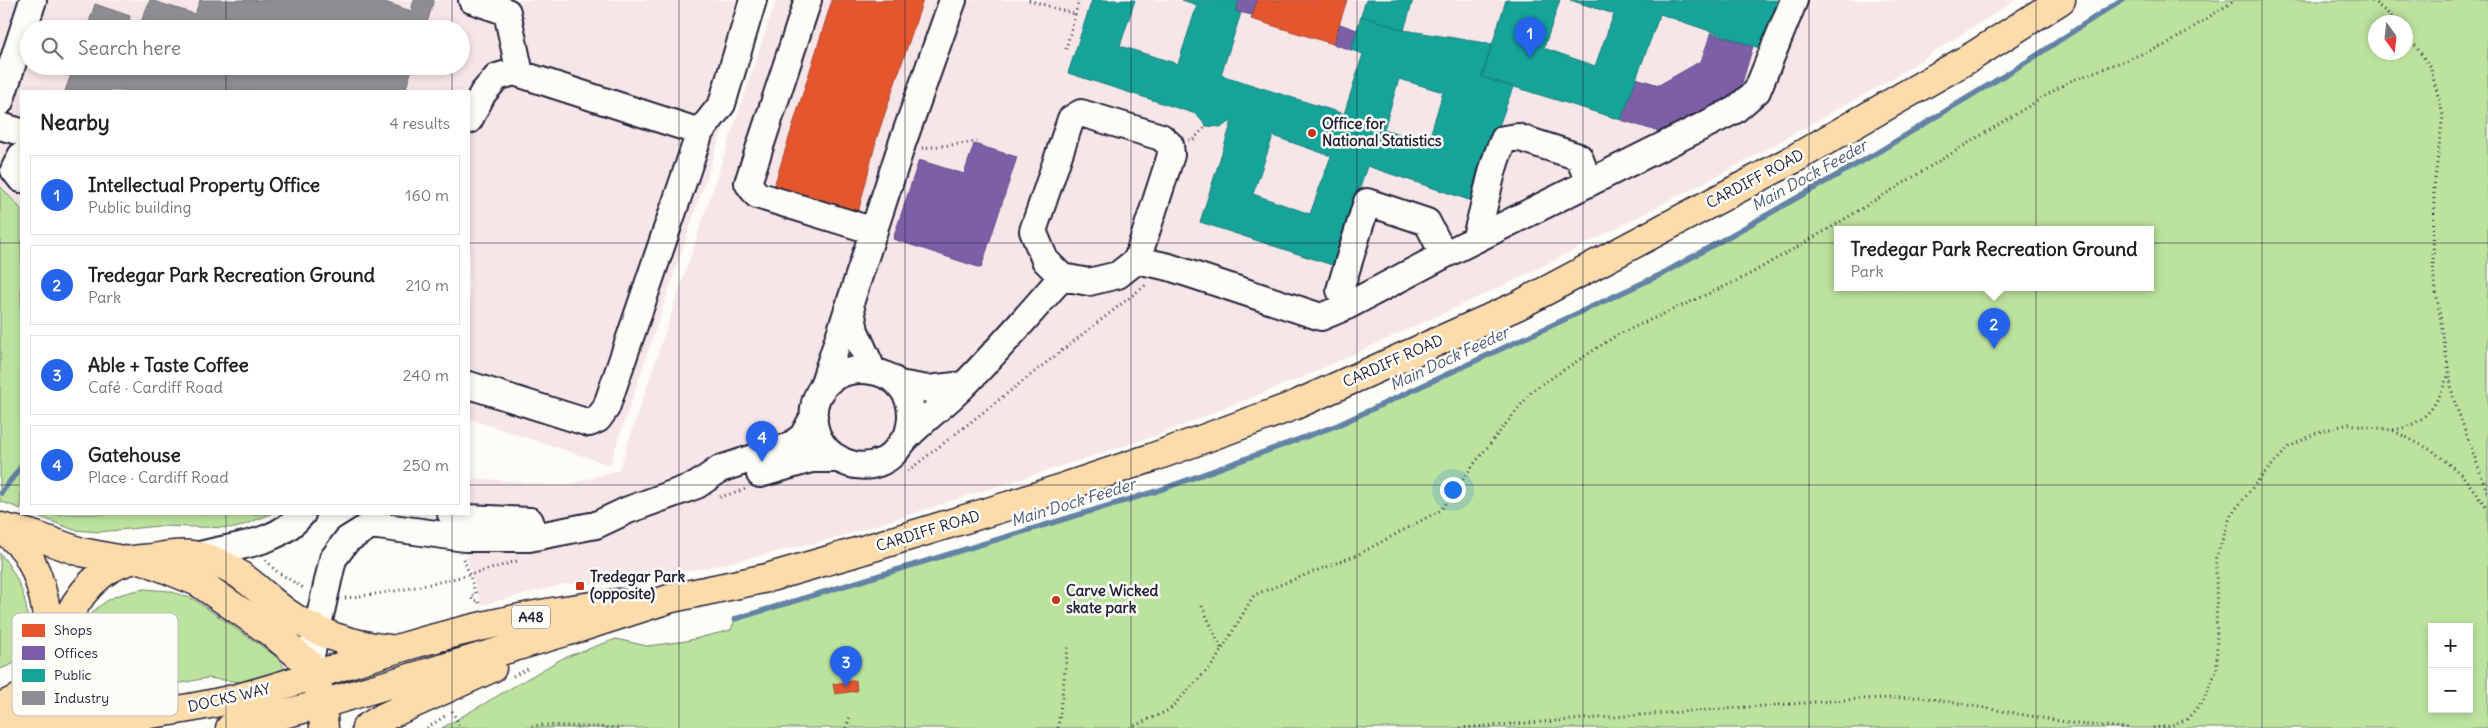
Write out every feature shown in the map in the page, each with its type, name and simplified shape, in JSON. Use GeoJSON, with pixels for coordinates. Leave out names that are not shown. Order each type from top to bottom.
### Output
{"type":"FeatureCollection","features":[{"type":"Feature","properties":{"kind":"main road","name":"CARDIFF ROAD"},"geometry":{"type":"LineString","coordinates":[[548,637],[672,598],[767,578],[1011,505],[1150,458],[1293,406],[1519,305],[1792,160],[1973,56],[2061,0]]}},
{"type":"Feature","properties":{"kind":"main road"},"geometry":{"type":"LineString","coordinates":[[1,527],[30,534],[81,552],[136,561],[198,582],[273,634],[312,669],[323,716]]}},
{"type":"Feature","properties":{"kind":"main road"},"geometry":{"type":"LineString","coordinates":[[1,527],[25,551],[36,572],[47,613]]}},
{"type":"Feature","properties":{"kind":"main road","name":"A48"},"geometry":{"type":"LineString","coordinates":[[136,561],[180,553],[200,556],[228,567],[288,614],[317,630],[364,646],[393,650]]}},
{"type":"Feature","properties":{"kind":"main road"},"geometry":{"type":"LineString","coordinates":[[71,613],[90,584],[136,561]]}},
{"type":"Feature","properties":{"kind":"main road","name":"CARDIFF ROAD"},"geometry":{"type":"LineString","coordinates":[[393,650],[475,628],[578,608],[672,598]]}},
{"type":"Feature","properties":{"kind":"main road","name":"A48"},"geometry":{"type":"LineString","coordinates":[[366,728],[384,717],[477,676],[548,637]]}},
{"type":"Feature","properties":{"kind":"main road","name":"DOCKS WAY"},"geometry":{"type":"LineString","coordinates":[[230,728],[323,716],[548,637]]}},
{"type":"Feature","properties":{"kind":"main road","name":"DOCKS WAY"},"geometry":{"type":"LineString","coordinates":[[178,708],[240,698],[312,669],[393,650]]}},
{"type":"Feature","properties":{"kind":"main road"},"geometry":{"type":"LineString","coordinates":[[0,707],[12,702]]}},
{"type":"Feature","properties":{"kind":"main road","name":"DOCKS WAY"},"geometry":{"type":"LineString","coordinates":[[0,726],[36,726],[125,716]]}},
{"type":"Feature","properties":{"kind":"street"},"geometry":{"type":"LineString","coordinates":[[27,20],[33,0]]}},
{"type":"Feature","properties":{"kind":"street"},"geometry":{"type":"LineString","coordinates":[[472,0],[508,12],[520,74]]}},
{"type":"Feature","properties":{"kind":"street"},"geometry":{"type":"LineString","coordinates":[[735,0],[745,13],[745,29]]}},
{"type":"Feature","properties":{"kind":"street"},"geometry":{"type":"LineString","coordinates":[[470,385],[589,423],[598,419],[606,408],[700,132],[722,104],[753,0]]}},
{"type":"Feature","properties":{"kind":"street"},"geometry":{"type":"LineString","coordinates":[[808,0],[748,183],[757,195],[874,231]]}},
{"type":"Feature","properties":{"kind":"street"},"geometry":{"type":"LineString","coordinates":[[312,669],[317,630],[332,559],[347,540],[374,519],[458,538],[528,538],[596,525],[628,510],[697,485],[720,469],[790,446],[803,436],[817,404],[874,231],[954,0]]}},
{"type":"Feature","properties":{"kind":"street"},"geometry":{"type":"LineString","coordinates":[[1137,260],[1169,267],[1321,317],[1347,306],[1444,255],[1735,110],[1757,91],[1794,0]]}},
{"type":"Feature","properties":{"kind":"street"},"geometry":{"type":"LineString","coordinates":[[0,102],[20,40]]}},
{"type":"Feature","properties":{"kind":"street"},"geometry":{"type":"LineString","coordinates":[[470,118],[484,93],[497,77],[514,72],[700,132]]}},
{"type":"Feature","properties":{"kind":"street"},"geometry":{"type":"LineString","coordinates":[[1082,113],[1161,137],[1170,145],[1171,157],[1137,260],[1118,274],[1089,282],[1062,277],[1044,260],[1033,231],[1070,119],[1082,113]]}},
{"type":"Feature","properties":{"kind":"street"},"geometry":{"type":"LineString","coordinates":[[0,126],[20,132]]}},
{"type":"Feature","properties":{"kind":"street"},"geometry":{"type":"LineString","coordinates":[[1475,240],[1483,213],[1494,160],[1504,139],[1517,137],[1579,157],[1589,183]]}},
{"type":"Feature","properties":{"kind":"street"},"geometry":{"type":"LineString","coordinates":[[20,158],[14,170],[20,178]]}},
{"type":"Feature","properties":{"kind":"street"},"geometry":{"type":"LineString","coordinates":[[1347,306],[1340,290],[1367,202],[1427,222],[1444,255]]}},
{"type":"Feature","properties":{"kind":"street"},"geometry":{"type":"LineString","coordinates":[[697,485],[711,488],[811,459],[838,459],[857,466],[874,464],[896,452],[907,436],[938,412],[964,385],[1062,277]]}},
{"type":"Feature","properties":{"kind":"street"},"geometry":{"type":"LineString","coordinates":[[850,303],[855,331],[872,369]]}},
{"type":"Feature","properties":{"kind":"street"},"geometry":{"type":"LineString","coordinates":[[838,459],[821,442],[817,404],[831,380],[845,372],[872,369],[886,375],[899,384],[909,401],[911,417],[907,436]]}},
{"type":"Feature","properties":{"kind":"street"},"geometry":{"type":"LineString","coordinates":[[899,384],[928,389],[964,385]]}},
{"type":"Feature","properties":{"kind":"street"},"geometry":{"type":"LineString","coordinates":[[470,405],[500,395]]}},
{"type":"Feature","properties":{"kind":"street"},"geometry":{"type":"LineString","coordinates":[[455,515],[468,518],[550,522],[628,510]]}},
{"type":"Feature","properties":{"kind":"street"},"geometry":{"type":"LineString","coordinates":[[200,556],[248,546],[273,536],[301,515]]}},
{"type":"Feature","properties":{"kind":"path"},"geometry":{"type":"LineString","coordinates":[[1029,0],[1074,14]]}},
{"type":"Feature","properties":{"kind":"path"},"geometry":{"type":"LineString","coordinates":[[1066,49],[1079,0]]}},
{"type":"Feature","properties":{"kind":"path"},"geometry":{"type":"LineString","coordinates":[[1130,728],[1169,710],[1214,663],[1254,595],[1358,555],[1441,510],[1477,460],[1533,390],[1617,335],[1743,278],[1830,228],[2068,82],[2168,44],[2235,0]]}},
{"type":"Feature","properties":{"kind":"path"},"geometry":{"type":"LineString","coordinates":[[2372,0],[2390,15]]}},
{"type":"Feature","properties":{"kind":"path"},"geometry":{"type":"LineString","coordinates":[[2413,43],[2430,66],[2443,115],[2434,187],[2433,272],[2448,374],[2453,397],[2488,494]]}},
{"type":"Feature","properties":{"kind":"path"},"geometry":{"type":"LineString","coordinates":[[917,149],[977,142]]}},
{"type":"Feature","properties":{"kind":"path"},"geometry":{"type":"LineString","coordinates":[[2153,728],[2171,726],[2187,719],[2203,701],[2214,677],[2217,669],[2216,558],[2231,515],[2261,477],[2288,447],[2318,432],[2349,424],[2392,430],[2407,428],[2430,412],[2438,401],[2448,374]]}},
{"type":"Feature","properties":{"kind":"path"},"geometry":{"type":"LineString","coordinates":[[2392,430],[2433,451],[2455,469],[2462,475],[2488,509]]}},
{"type":"Feature","properties":{"kind":"path"},"geometry":{"type":"LineString","coordinates":[[470,576],[476,594],[472,596],[473,602],[478,600],[481,611]]}},
{"type":"Feature","properties":{"kind":"path"},"geometry":{"type":"LineString","coordinates":[[1202,606],[1222,650]]}},
{"type":"Feature","properties":{"kind":"path"},"geometry":{"type":"LineString","coordinates":[[1058,728],[1068,647]]}},
{"type":"Feature","properties":{"kind":"path"},"geometry":{"type":"LineString","coordinates":[[1460,728],[1859,699],[1921,697],[2077,724],[2130,728]]}},
{"type":"Feature","properties":{"kind":"path"},"geometry":{"type":"LineString","coordinates":[[452,711],[461,728]]}},
{"type":"Feature","properties":{"kind":"path"},"geometry":{"type":"LineString","coordinates":[[846,728],[851,714]]}},
{"type":"Feature","properties":{"kind":"path"},"geometry":{"type":"LineString","coordinates":[[527,728],[539,725],[622,728]]}},
{"type":"Feature","properties":{"kind":"shaded area"},"geometry":{"type":"Polygon","coordinates":[[[0,0],[766,0],[610,465],[470,419],[470,90],[20,90],[20,208],[0,186],[0,0]]]}},
{"type":"Feature","properties":{"kind":"shaded area"},"geometry":{"type":"Polygon","coordinates":[[[776,0],[2016,0],[1888,81],[1740,164],[1522,277],[1308,375],[1158,435],[836,538],[719,565],[621,584],[566,584],[481,605],[463,545],[468,515],[470,515],[474,478],[564,486],[619,470],[776,0]]]}},
{"type":"Feature","properties":{"kind":"green space"},"geometry":{"type":"Polygon","coordinates":[[[2121,0],[2488,0],[2488,728],[442,728],[563,658],[616,639],[647,646],[686,641],[731,630],[735,619],[1157,491],[1338,425],[1662,274],[1873,155],[2028,61],[2121,0]]]}},
{"type":"Feature","properties":{"kind":"green space"},"geometry":{"type":"Polygon","coordinates":[[[0,186],[20,208],[20,509],[0,501],[0,186]]]}},
{"type":"Feature","properties":{"kind":"green space"},"geometry":{"type":"Polygon","coordinates":[[[36,515],[268,515],[236,528],[158,526],[99,532],[74,530],[36,515]]]}},
{"type":"Feature","properties":{"kind":"green space"},"geometry":{"type":"Polygon","coordinates":[[[0,553],[18,581],[27,613],[12,613],[12,664],[0,669],[0,553]]]}},
{"type":"Feature","properties":{"kind":"green space"},"geometry":{"type":"Polygon","coordinates":[[[144,589],[169,591],[193,599],[276,656],[286,670],[240,682],[207,678],[178,684],[178,613],[92,613],[114,597],[144,589]]]}},
{"type":"Feature","properties":{"kind":"building: Shops"},"geometry":{"type":"Polygon","coordinates":[[[832,0],[923,0],[877,137],[858,213],[774,186],[832,0]]]}},
{"type":"Feature","properties":{"kind":"building: Shops"},"geometry":{"type":"Polygon","coordinates":[[[1257,0],[1347,0],[1333,44],[1251,19],[1257,0]]]}},
{"type":"Feature","properties":{"kind":"building: Shops"},"geometry":{"type":"Polygon","coordinates":[[[856,680],[857,691],[835,694],[833,684],[856,680]]]}},
{"type":"Feature","properties":{"kind":"building: Offices"},"geometry":{"type":"Polygon","coordinates":[[[1239,0],[1257,0],[1252,15],[1235,11],[1239,0]]]}},
{"type":"Feature","properties":{"kind":"building: Offices"},"geometry":{"type":"Polygon","coordinates":[[[1340,24],[1357,30],[1351,50],[1333,44],[1340,24]]]}},
{"type":"Feature","properties":{"kind":"building: Offices"},"geometry":{"type":"Polygon","coordinates":[[[1711,33],[1753,46],[1739,93],[1660,132],[1621,120],[1636,78],[1659,85],[1701,61],[1711,33]]]}},
{"type":"Feature","properties":{"kind":"building: Offices"},"geometry":{"type":"Polygon","coordinates":[[[974,144],[1017,157],[981,268],[893,239],[919,160],[964,174],[974,144]]]}},
{"type":"Feature","properties":{"kind":"building: Public","name":"Office for National Statistics"},"geometry":{"type":"Polygon","coordinates":[[[1092,0],[1135,0],[1120,46],[1178,64],[1197,5],[1182,0],[1239,0],[1235,11],[1241,13],[1221,75],[1344,114],[1363,54],[1351,50],[1361,16],[1404,30],[1492,44],[1482,77],[1513,87],[1472,201],[1367,166],[1335,266],[1200,222],[1232,121],[1221,127],[1206,126],[1196,114],[1068,73],[1092,0]],[[1399,79],[1384,129],[1428,143],[1443,92],[1399,79]],[[1273,136],[1253,194],[1310,214],[1331,156],[1273,136]]]}},
{"type":"Feature","properties":{"kind":"building: Public"},"geometry":{"type":"Polygon","coordinates":[[[1366,0],[1413,0],[1404,30],[1361,16],[1366,0]]]}},
{"type":"Feature","properties":{"kind":"building: Public"},"geometry":{"type":"Polygon","coordinates":[[[1506,0],[1560,0],[1544,48],[1595,66],[1614,14],[1570,0],[1782,0],[1765,50],[1660,14],[1621,120],[1482,77],[1506,0]]]}},
{"type":"Feature","properties":{"kind":"building: Industry"},"geometry":{"type":"Polygon","coordinates":[[[150,0],[195,14],[200,0],[379,0],[411,11],[414,0],[434,0],[428,20],[142,20],[150,0]]]}},
{"type":"Feature","properties":{"kind":"building: Industry"},"geometry":{"type":"Polygon","coordinates":[[[95,4],[130,16],[129,20],[90,20],[95,4]]]}},
{"type":"Feature","properties":{"kind":"building: Industry"},"geometry":{"type":"Polygon","coordinates":[[[71,75],[410,75],[405,90],[65,90],[71,75]]]}},
{"type":"Feature","properties":{"kind":"waterway","name":"Main Dock Feeder"},"geometry":{"type":"LineString","coordinates":[[735,619],[1157,491],[1338,425],[1662,274],[1873,155],[2028,61],[2121,0]]}},
{"type":"Feature","properties":{"kind":"waterway"},"geometry":{"type":"LineString","coordinates":[[1,493],[20,468]]}},
{"type":"Feature","properties":{"kind":"place","name":"Intellectual Property Office"},"geometry":{"type":"Point","coordinates":[1530,58]}},
{"type":"Feature","properties":{"kind":"place","name":"Office for National Statistics"},"geometry":{"type":"Point","coordinates":[1312,133]}},
{"type":"Feature","properties":{"kind":"place","name":"Tredegar Park Recreation Ground"},"geometry":{"type":"Point","coordinates":[1994,349]}},
{"type":"Feature","properties":{"kind":"place","name":"Gatehouse"},"geometry":{"type":"Point","coordinates":[762,462]}},
{"type":"Feature","properties":{"kind":"place","name":"Tredegar Park (opposite)"},"geometry":{"type":"Point","coordinates":[580,586]}},
{"type":"Feature","properties":{"kind":"place","name":"Carve Wicked skate park"},"geometry":{"type":"Point","coordinates":[1056,600]}},
{"type":"Feature","properties":{"kind":"place","name":"Able + Taste Coffee"},"geometry":{"type":"Point","coordinates":[846,687]}}]}
